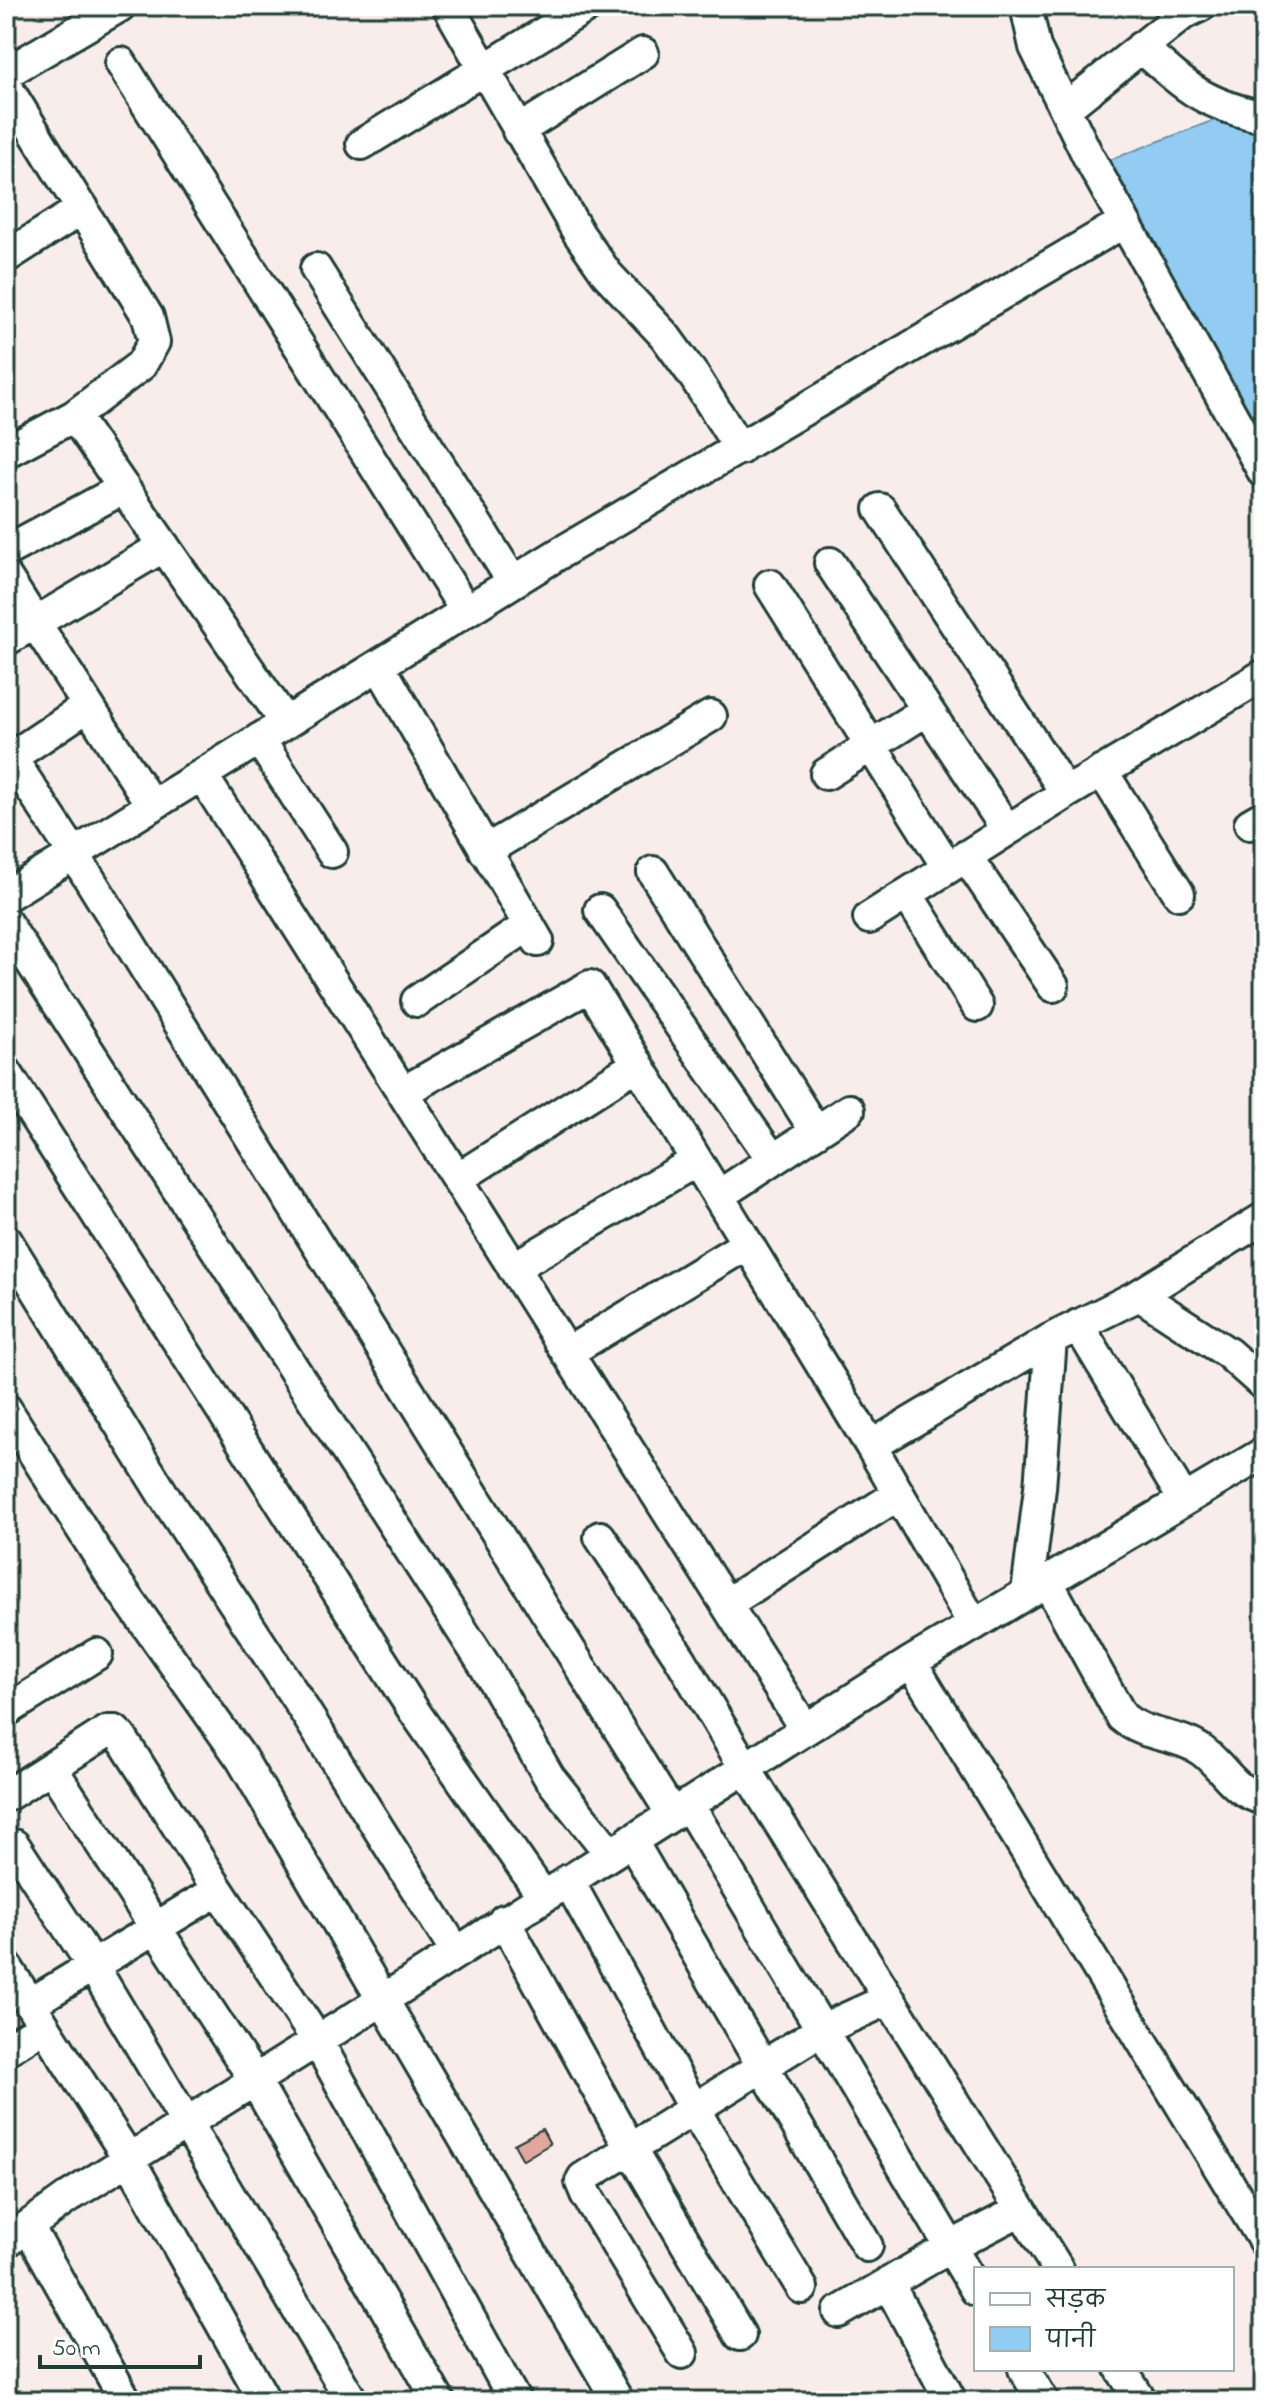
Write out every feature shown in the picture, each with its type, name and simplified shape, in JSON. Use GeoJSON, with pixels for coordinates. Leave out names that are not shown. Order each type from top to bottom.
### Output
{"type":"FeatureCollection","features":[{"type":"Feature","properties":{"kind":"street"},"geometry":{"type":"LineString","coordinates":[[6,73],[120,6]]}},
{"type":"Feature","properties":{"kind":"street"},"geometry":{"type":"LineString","coordinates":[[448,6],[579,234],[607,274],[665,336],[740,449]]}},
{"type":"Feature","properties":{"kind":"street"},"geometry":{"type":"LineString","coordinates":[[362,144],[588,6]]}},
{"type":"Feature","properties":{"kind":"street"},"geometry":{"type":"LineString","coordinates":[[1026,6],[1035,47],[1124,222],[1264,473]]}},
{"type":"Feature","properties":{"kind":"street"},"geometry":{"type":"LineString","coordinates":[[1066,108],[1183,14],[1200,6]]}},
{"type":"Feature","properties":{"kind":"street"},"geometry":{"type":"LineString","coordinates":[[1141,47],[1187,89],[1234,110],[1264,117]]}},
{"type":"Feature","properties":{"kind":"street"},"geometry":{"type":"LineString","coordinates":[[518,131],[643,53]]}},
{"type":"Feature","properties":{"kind":"street"},"geometry":{"type":"LineString","coordinates":[[121,63],[466,611]]}},
{"type":"Feature","properties":{"kind":"street"},"geometry":{"type":"LineString","coordinates":[[6,86],[148,317],[154,342],[141,365],[74,416],[6,452]]}},
{"type":"Feature","properties":{"kind":"street"},"geometry":{"type":"LineString","coordinates":[[6,257],[83,208]]}},
{"type":"Feature","properties":{"kind":"street"},"geometry":{"type":"LineString","coordinates":[[6,896],[513,582],[1124,222]]}},
{"type":"Feature","properties":{"kind":"street"},"geometry":{"type":"LineString","coordinates":[[316,269],[513,582]]}},
{"type":"Feature","properties":{"kind":"street"},"geometry":{"type":"LineString","coordinates":[[74,416],[286,723]]}},
{"type":"Feature","properties":{"kind":"street"},"geometry":{"type":"LineString","coordinates":[[6,551],[124,488]]}},
{"type":"Feature","properties":{"kind":"street"},"geometry":{"type":"LineString","coordinates":[[880,509],[1066,793]]}},
{"type":"Feature","properties":{"kind":"street"},"geometry":{"type":"LineString","coordinates":[[6,640],[164,546]]}},
{"type":"Feature","properties":{"kind":"street"},"geometry":{"type":"LineString","coordinates":[[830,563],[1007,830]]}},
{"type":"Feature","properties":{"kind":"street"},"geometry":{"type":"LineString","coordinates":[[6,577],[152,806]]}},
{"type":"Feature","properties":{"kind":"street"},"geometry":{"type":"LineString","coordinates":[[770,585],[871,745],[1053,986]]}},
{"type":"Feature","properties":{"kind":"street"},"geometry":{"type":"LineString","coordinates":[[379,665],[533,933],[417,1001]]}},
{"type":"Feature","properties":{"kind":"street"},"geometry":{"type":"LineString","coordinates":[[869,918],[1066,793],[1264,675]]}},
{"type":"Feature","properties":{"kind":"street"},"geometry":{"type":"LineString","coordinates":[[88,706],[8,756],[74,854],[821,2030],[974,2287]]}},
{"type":"Feature","properties":{"kind":"street"},"geometry":{"type":"LineString","coordinates":[[826,774],[927,710]]}},
{"type":"Feature","properties":{"kind":"street"},"geometry":{"type":"LineString","coordinates":[[485,851],[711,716]]}},
{"type":"Feature","properties":{"kind":"street"},"geometry":{"type":"LineString","coordinates":[[259,739],[332,852]]}},
{"type":"Feature","properties":{"kind":"street"},"geometry":{"type":"LineString","coordinates":[[1102,771],[1179,894]]}},
{"type":"Feature","properties":{"kind":"street"},"geometry":{"type":"LineString","coordinates":[[202,775],[805,1729]]}},
{"type":"Feature","properties":{"kind":"street"},"geometry":{"type":"LineString","coordinates":[[653,872],[816,1132]]}},
{"type":"Feature","properties":{"kind":"street"},"geometry":{"type":"LineString","coordinates":[[907,894],[977,1006]]}},
{"type":"Feature","properties":{"kind":"street"},"geometry":{"type":"LineString","coordinates":[[600,910],[773,1160]]}},
{"type":"Feature","properties":{"kind":"street"},"geometry":{"type":"LineString","coordinates":[[6,923],[485,1666],[549,1777],[621,1847],[762,2066],[867,2246]]}},
{"type":"Feature","properties":{"kind":"street"},"geometry":{"type":"LineString","coordinates":[[403,1092],[590,986],[871,1446],[974,1625]]}},
{"type":"Feature","properties":{"kind":"street"},"geometry":{"type":"LineString","coordinates":[[457,1179],[638,1064]]}},
{"type":"Feature","properties":{"kind":"street"},"geometry":{"type":"LineString","coordinates":[[6,1072],[414,1711],[555,1888],[802,2288]]}},
{"type":"Feature","properties":{"kind":"street"},"geometry":{"type":"LineString","coordinates":[[718,1196],[849,1110]]}},
{"type":"Feature","properties":{"kind":"street"},"geometry":{"type":"LineString","coordinates":[[513,1268],[696,1161]]}},
{"type":"Feature","properties":{"kind":"street"},"geometry":{"type":"LineString","coordinates":[[871,1446],[1051,1339],[1139,1295],[1264,1218]]}},
{"type":"Feature","properties":{"kind":"street"},"geometry":{"type":"LineString","coordinates":[[6,1240],[164,1496],[299,1702],[456,1952]]}},
{"type":"Feature","properties":{"kind":"street"},"geometry":{"type":"LineString","coordinates":[[567,1353],[747,1244]]}},
{"type":"Feature","properties":{"kind":"street"},"geometry":{"type":"LineString","coordinates":[[1139,1295],[1228,1353],[1264,1385]]}},
{"type":"Feature","properties":{"kind":"street"},"geometry":{"type":"LineString","coordinates":[[1078,1325],[1184,1500]]}},
{"type":"Feature","properties":{"kind":"street"},"geometry":{"type":"LineString","coordinates":[[1051,1339],[1040,1488],[1037,1587],[1122,1717],[1133,1727],[1147,1733],[1183,1741],[1201,1750],[1237,1788],[1264,1799]]}},
{"type":"Feature","properties":{"kind":"street"},"geometry":{"type":"LineString","coordinates":[[6,1409],[109,1572],[241,1758],[618,2401]]}},
{"type":"Feature","properties":{"kind":"street"},"geometry":{"type":"LineString","coordinates":[[126,2401],[17,2234],[254,2079],[911,1662],[1264,1453]]}},
{"type":"Feature","properties":{"kind":"street"},"geometry":{"type":"LineString","coordinates":[[726,1604],[899,1494]]}},
{"type":"Feature","properties":{"kind":"street"},"geometry":{"type":"LineString","coordinates":[[600,1537],[680,1658],[745,1768],[1057,2267]]}},
{"type":"Feature","properties":{"kind":"street"},"geometry":{"type":"LineString","coordinates":[[6,1711],[97,1654]]}},
{"type":"Feature","properties":{"kind":"street"},"geometry":{"type":"LineString","coordinates":[[911,1662],[1264,2241]]}},
{"type":"Feature","properties":{"kind":"street"},"geometry":{"type":"LineString","coordinates":[[6,1796],[108,1731],[115,1731],[121,1737],[317,2040],[515,2401]]}},
{"type":"Feature","properties":{"kind":"street"},"geometry":{"type":"LineString","coordinates":[[51,1767],[254,2079],[439,2401]]}},
{"type":"Feature","properties":{"kind":"street"},"geometry":{"type":"LineString","coordinates":[[14,1845],[93,1966],[352,2401]]}},
{"type":"Feature","properties":{"kind":"street"},"geometry":{"type":"LineString","coordinates":[[6,2050],[37,2015],[93,1966],[218,1890]]}},
{"type":"Feature","properties":{"kind":"street"},"geometry":{"type":"LineString","coordinates":[[504,1920],[631,2150],[740,2335]]}},
{"type":"Feature","properties":{"kind":"street"},"geometry":{"type":"LineString","coordinates":[[6,1966],[129,2159],[265,2401]]}},
{"type":"Feature","properties":{"kind":"street"},"geometry":{"type":"LineString","coordinates":[[682,2353],[586,2194],[581,2182],[583,2178],[821,2030],[889,1999]]}},
{"type":"Feature","properties":{"kind":"street"},"geometry":{"type":"LineString","coordinates":[[839,2312],[950,2247],[1021,2210]]}},
{"type":"Feature","properties":{"kind":"street"},"geometry":{"type":"LineString","coordinates":[[888,2283],[951,2401]]}},
{"type":"Feature","properties":{"kind":"street"},"geometry":{"type":"LineString","coordinates":[[1025,2371],[1043,2401]]}},
{"type":"Feature","properties":{"kind":"street"},"geometry":{"type":"LineString","coordinates":[[1122,2371],[1141,2401]]}},
{"type":"Feature","properties":{"kind":"water"},"geometry":{"type":"Polygon","coordinates":[[[1238,111],[1264,115],[1264,455],[1107,161],[1238,111]]]}},
{"type":"Feature","properties":{"kind":"building"},"geometry":{"type":"Polygon","coordinates":[[[542,2129],[550,2144],[523,2160],[514,2144],[542,2129]]]}}]}
